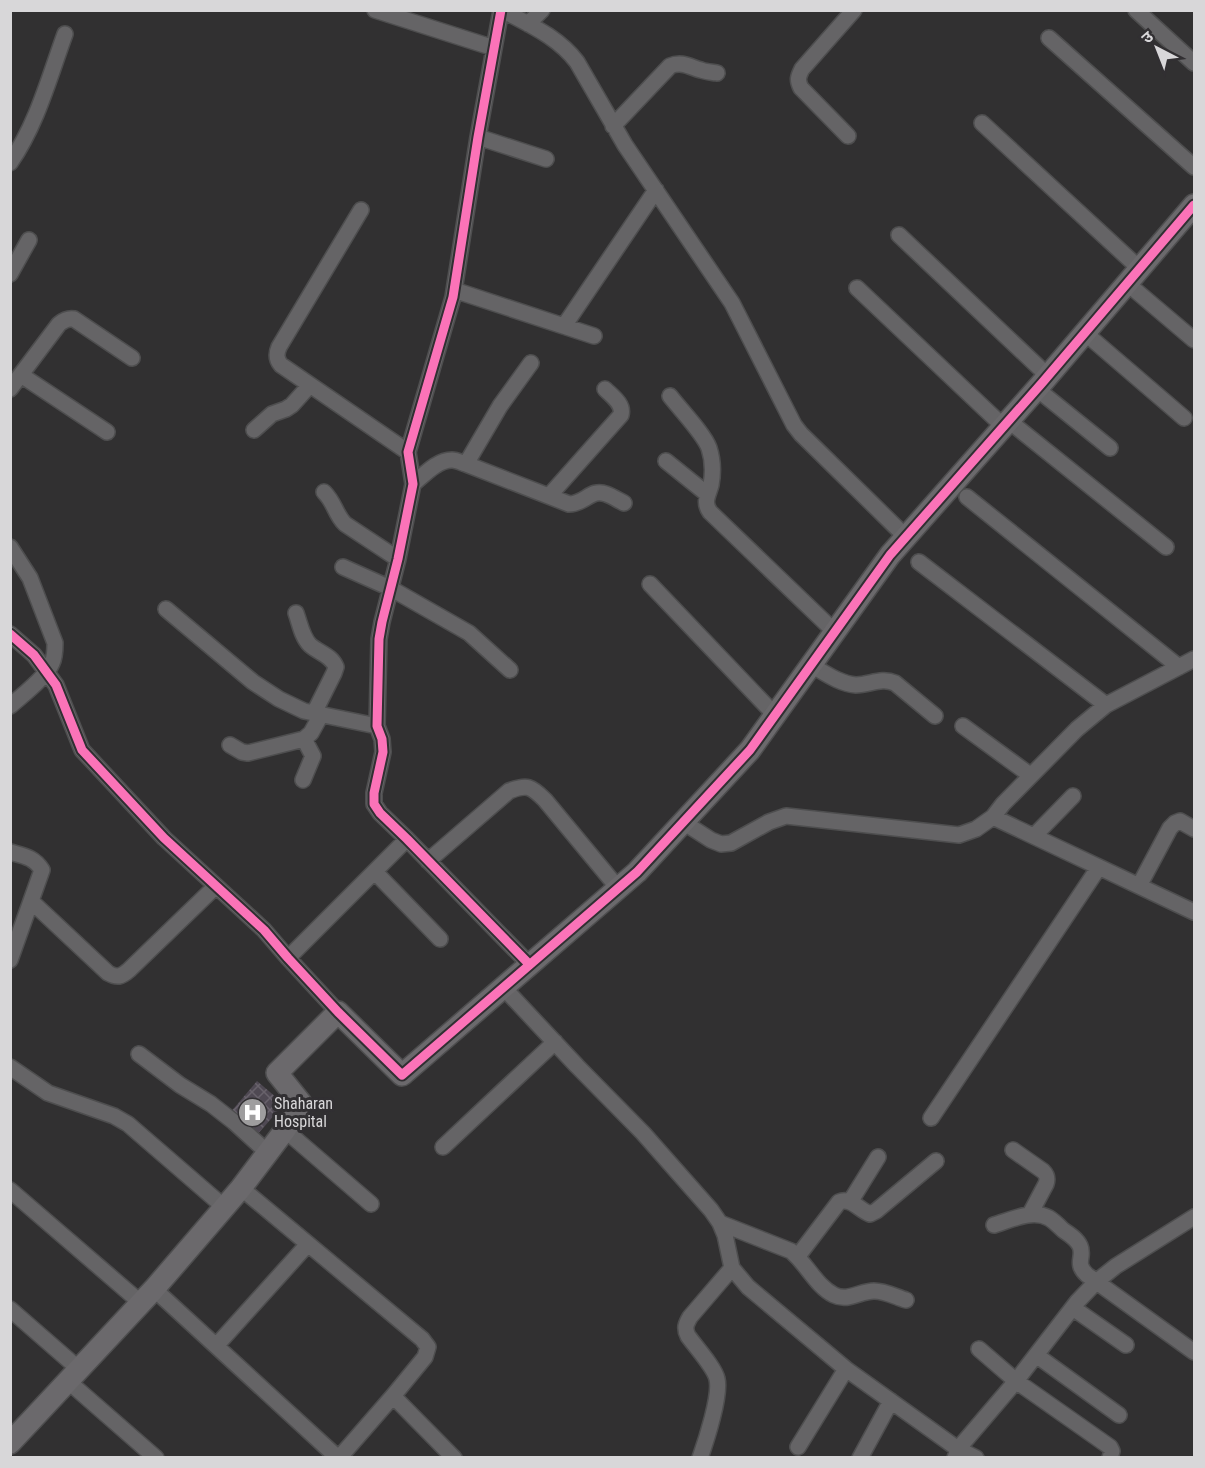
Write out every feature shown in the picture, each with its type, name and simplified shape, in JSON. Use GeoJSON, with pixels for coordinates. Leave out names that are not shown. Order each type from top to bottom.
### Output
{"type":"FeatureCollection","features":[{"type":"Feature","properties":{"kind":"street"},"geometry":{"type":"LineString","coordinates":[[375,10],[494,48]]}},
{"type":"Feature","properties":{"kind":"street"},"geometry":{"type":"LineString","coordinates":[[529,964],[380,813],[374,804],[374,793],[383,752],[382,739],[377,726],[379,639],[381,621],[398,559],[413,484],[408,452],[454,290],[501,10],[558,42],[577,62],[613,126],[732,303],[794,425],[906,537]]}},
{"type":"Feature","properties":{"kind":"street"},"geometry":{"type":"LineString","coordinates":[[528,24],[542,10]]}},
{"type":"Feature","properties":{"kind":"street"},"geometry":{"type":"LineString","coordinates":[[848,136],[801,88],[798,77],[802,69],[854,10]]}},
{"type":"Feature","properties":{"kind":"street"},"geometry":{"type":"LineString","coordinates":[[1137,10],[1194,63]]}},
{"type":"Feature","properties":{"kind":"street"},"geometry":{"type":"LineString","coordinates":[[10,163],[24,142],[35,117],[65,34]]}},
{"type":"Feature","properties":{"kind":"street"},"geometry":{"type":"LineString","coordinates":[[1049,38],[1194,167]]}},
{"type":"Feature","properties":{"kind":"street"},"geometry":{"type":"LineString","coordinates":[[613,126],[670,66],[683,64],[717,73]]}},
{"type":"Feature","properties":{"kind":"street"},"geometry":{"type":"LineString","coordinates":[[982,123],[1134,276],[1194,340]]}},
{"type":"Feature","properties":{"kind":"street"},"geometry":{"type":"LineString","coordinates":[[478,137],[546,159]]}},
{"type":"Feature","properties":{"kind":"street"},"geometry":{"type":"LineString","coordinates":[[564,326],[656,190]]}},
{"type":"Feature","properties":{"kind":"street"},"geometry":{"type":"LineString","coordinates":[[10,634],[34,655],[56,685],[82,750],[164,838],[264,930],[338,1012],[402,1075],[637,872],[750,750],[890,555],[1086,333],[1194,205]]}},
{"type":"Feature","properties":{"kind":"street"},"geometry":{"type":"LineString","coordinates":[[361,210],[279,347],[277,360],[408,452]]}},
{"type":"Feature","properties":{"kind":"street"},"geometry":{"type":"LineString","coordinates":[[899,235],[1110,448]]}},
{"type":"Feature","properties":{"kind":"street"},"geometry":{"type":"LineString","coordinates":[[10,274],[29,240]]}},
{"type":"Feature","properties":{"kind":"street"},"geometry":{"type":"LineString","coordinates":[[856,288],[1006,424],[1166,547]]}},
{"type":"Feature","properties":{"kind":"street"},"geometry":{"type":"LineString","coordinates":[[454,290],[594,336]]}},
{"type":"Feature","properties":{"kind":"street"},"geometry":{"type":"LineString","coordinates":[[10,389],[58,324],[70,318],[132,358]]}},
{"type":"Feature","properties":{"kind":"street"},"geometry":{"type":"LineString","coordinates":[[1086,333],[1184,417]]}},
{"type":"Feature","properties":{"kind":"street"},"geometry":{"type":"LineString","coordinates":[[466,464],[500,406],[531,363]]}},
{"type":"Feature","properties":{"kind":"street"},"geometry":{"type":"LineString","coordinates":[[21,375],[107,432]]}},
{"type":"Feature","properties":{"kind":"street"},"geometry":{"type":"LineString","coordinates":[[254,430],[272,414],[292,405],[310,385]]}},
{"type":"Feature","properties":{"kind":"street"},"geometry":{"type":"LineString","coordinates":[[549,496],[621,415],[620,405],[605,389]]}},
{"type":"Feature","properties":{"kind":"street"},"geometry":{"type":"LineString","coordinates":[[670,396],[709,448],[712,473],[706,502],[710,512],[835,632]]}},
{"type":"Feature","properties":{"kind":"street"},"geometry":{"type":"LineString","coordinates":[[413,484],[433,467],[451,460],[569,504],[576,504],[595,492],[606,494],[624,503]]}},
{"type":"Feature","properties":{"kind":"street"},"geometry":{"type":"LineString","coordinates":[[666,461],[707,494]]}},
{"type":"Feature","properties":{"kind":"street"},"geometry":{"type":"LineString","coordinates":[[324,492],[345,524],[398,559]]}},
{"type":"Feature","properties":{"kind":"street"},"geometry":{"type":"LineString","coordinates":[[967,497],[1179,667]]}},
{"type":"Feature","properties":{"kind":"street"},"geometry":{"type":"LineString","coordinates":[[10,547],[30,578],[55,643],[52,664],[47,672],[10,706]]}},
{"type":"Feature","properties":{"kind":"street"},"geometry":{"type":"LineString","coordinates":[[919,562],[1106,705]]}},
{"type":"Feature","properties":{"kind":"street"},"geometry":{"type":"LineString","coordinates":[[343,567],[390,588],[469,633],[510,670]]}},
{"type":"Feature","properties":{"kind":"street"},"geometry":{"type":"LineString","coordinates":[[650,584],[775,715]]}},
{"type":"Feature","properties":{"kind":"street"},"geometry":{"type":"LineString","coordinates":[[166,609],[253,682],[279,699],[304,711],[377,726]]}},
{"type":"Feature","properties":{"kind":"street"},"geometry":{"type":"LineString","coordinates":[[231,745],[248,753],[304,738],[311,733],[336,667],[330,658],[307,641],[296,613]]}},
{"type":"Feature","properties":{"kind":"street"},"geometry":{"type":"LineString","coordinates":[[683,822],[721,844],[731,843],[769,822],[786,816],[959,835],[976,829],[993,817],[1030,775],[1077,729],[1106,705],[1194,659]]}},
{"type":"Feature","properties":{"kind":"street"},"geometry":{"type":"LineString","coordinates":[[811,665],[847,683],[858,685],[882,680],[895,683],[935,716]]}},
{"type":"Feature","properties":{"kind":"street"},"geometry":{"type":"LineString","coordinates":[[963,726],[1030,775]]}},
{"type":"Feature","properties":{"kind":"street"},"geometry":{"type":"LineString","coordinates":[[303,780],[313,756],[304,738]]}},
{"type":"Feature","properties":{"kind":"street"},"geometry":{"type":"LineString","coordinates":[[428,861],[508,792],[519,787],[528,787],[534,789],[544,800],[618,888]]}},
{"type":"Feature","properties":{"kind":"street"},"geometry":{"type":"LineString","coordinates":[[1034,836],[1073,796]]}},
{"type":"Feature","properties":{"kind":"street"},"geometry":{"type":"LineString","coordinates":[[993,817],[1194,912]]}},
{"type":"Feature","properties":{"kind":"street"},"geometry":{"type":"LineString","coordinates":[[1139,886],[1170,828],[1180,821],[1194,830]]}},
{"type":"Feature","properties":{"kind":"street"},"geometry":{"type":"LineString","coordinates":[[288,958],[407,839]]}},
{"type":"Feature","properties":{"kind":"street"},"geometry":{"type":"LineString","coordinates":[[10,852],[32,858],[42,870],[10,960]]}},
{"type":"Feature","properties":{"kind":"street"},"geometry":{"type":"LineString","coordinates":[[931,1118],[1099,867]]}},
{"type":"Feature","properties":{"kind":"street"},"geometry":{"type":"LineString","coordinates":[[375,872],[440,939]]}},
{"type":"Feature","properties":{"kind":"street"},"geometry":{"type":"LineString","coordinates":[[31,901],[115,977],[129,970],[216,886]]}},
{"type":"Feature","properties":{"kind":"street"},"geometry":{"type":"LineString","coordinates":[[503,987],[643,1133],[711,1210],[720,1223],[732,1268],[748,1287],[846,1370],[891,1401],[956,1453],[976,1458]]}},
{"type":"Feature","properties":{"kind":"street"},"geometry":{"type":"LineString","coordinates":[[10,1443],[147,1296],[241,1188],[285,1130],[301,1103],[277,1073],[338,1012]]}},
{"type":"Feature","properties":{"kind":"street"},"geometry":{"type":"LineString","coordinates":[[443,1147],[555,1042]]}},
{"type":"Feature","properties":{"kind":"street"},"geometry":{"type":"LineString","coordinates":[[139,1054],[180,1085],[211,1104],[267,1152]]}},
{"type":"Feature","properties":{"kind":"street"},"geometry":{"type":"LineString","coordinates":[[10,1067],[48,1094],[114,1116],[128,1124],[224,1206]]}},
{"type":"Feature","properties":{"kind":"street"},"geometry":{"type":"LineString","coordinates":[[285,1130],[371,1204]]}},
{"type":"Feature","properties":{"kind":"street"},"geometry":{"type":"LineString","coordinates":[[1013,1150],[1047,1175],[1046,1184],[1030,1214]]}},
{"type":"Feature","properties":{"kind":"street"},"geometry":{"type":"LineString","coordinates":[[850,1202],[878,1157]]}},
{"type":"Feature","properties":{"kind":"street"},"geometry":{"type":"LineString","coordinates":[[798,1256],[839,1202],[844,1200],[850,1202],[870,1214],[936,1161]]}},
{"type":"Feature","properties":{"kind":"street"},"geometry":{"type":"LineString","coordinates":[[10,1190],[216,1346],[339,1458],[426,1357],[428,1347],[422,1339],[241,1188]]}},
{"type":"Feature","properties":{"kind":"street"},"geometry":{"type":"LineString","coordinates":[[994,1225],[1030,1214],[1049,1218],[1078,1242],[1082,1252],[1080,1266],[1083,1272],[1194,1352]]}},
{"type":"Feature","properties":{"kind":"street"},"geometry":{"type":"LineString","coordinates":[[956,1453],[1016,1381],[1072,1308],[1096,1282],[1116,1266],[1194,1217]]}},
{"type":"Feature","properties":{"kind":"street"},"geometry":{"type":"LineString","coordinates":[[720,1223],[791,1251],[798,1256],[819,1283],[835,1296],[844,1299],[878,1291],[906,1300]]}},
{"type":"Feature","properties":{"kind":"street"},"geometry":{"type":"LineString","coordinates":[[216,1346],[309,1244]]}},
{"type":"Feature","properties":{"kind":"street"},"geometry":{"type":"LineString","coordinates":[[700,1458],[712,1420],[718,1389],[717,1378],[687,1336],[685,1325],[732,1268]]}},
{"type":"Feature","properties":{"kind":"street"},"geometry":{"type":"LineString","coordinates":[[1072,1308],[1126,1345]]}},
{"type":"Feature","properties":{"kind":"street"},"geometry":{"type":"LineString","coordinates":[[10,1309],[156,1458]]}},
{"type":"Feature","properties":{"kind":"street"},"geometry":{"type":"LineString","coordinates":[[979,1349],[1016,1381],[1110,1446],[1112,1451],[1110,1458]]}},
{"type":"Feature","properties":{"kind":"street"},"geometry":{"type":"LineString","coordinates":[[1036,1355],[1119,1415]]}},
{"type":"Feature","properties":{"kind":"street"},"geometry":{"type":"LineString","coordinates":[[798,1448],[846,1370]]}},
{"type":"Feature","properties":{"kind":"street"},"geometry":{"type":"LineString","coordinates":[[393,1396],[454,1458]]}},
{"type":"Feature","properties":{"kind":"street"},"geometry":{"type":"LineString","coordinates":[[860,1458],[891,1401]]}},
{"type":"Feature","properties":{"kind":"building"},"geometry":{"type":"Polygon","coordinates":[[[257,1081],[284,1104],[256,1136],[229,1114],[257,1081]]]}},
{"type":"Feature","properties":{"kind":"cycle path"},"geometry":{"type":"LineString","coordinates":[[501,10],[453,297],[408,452],[413,484],[379,639],[377,726],[382,739],[383,752],[374,793],[374,804],[380,813],[529,964]]}},
{"type":"Feature","properties":{"kind":"cycle path"},"geometry":{"type":"LineString","coordinates":[[10,634],[34,655],[56,685],[82,750],[164,838],[264,930],[338,1012],[402,1075],[637,872],[750,750],[890,555],[1042,383],[1194,205]]}},
{"type":"Feature","properties":{"kind":"place","name":"Shaharan Hospital"},"geometry":{"type":"Point","coordinates":[253,1112]}}]}
